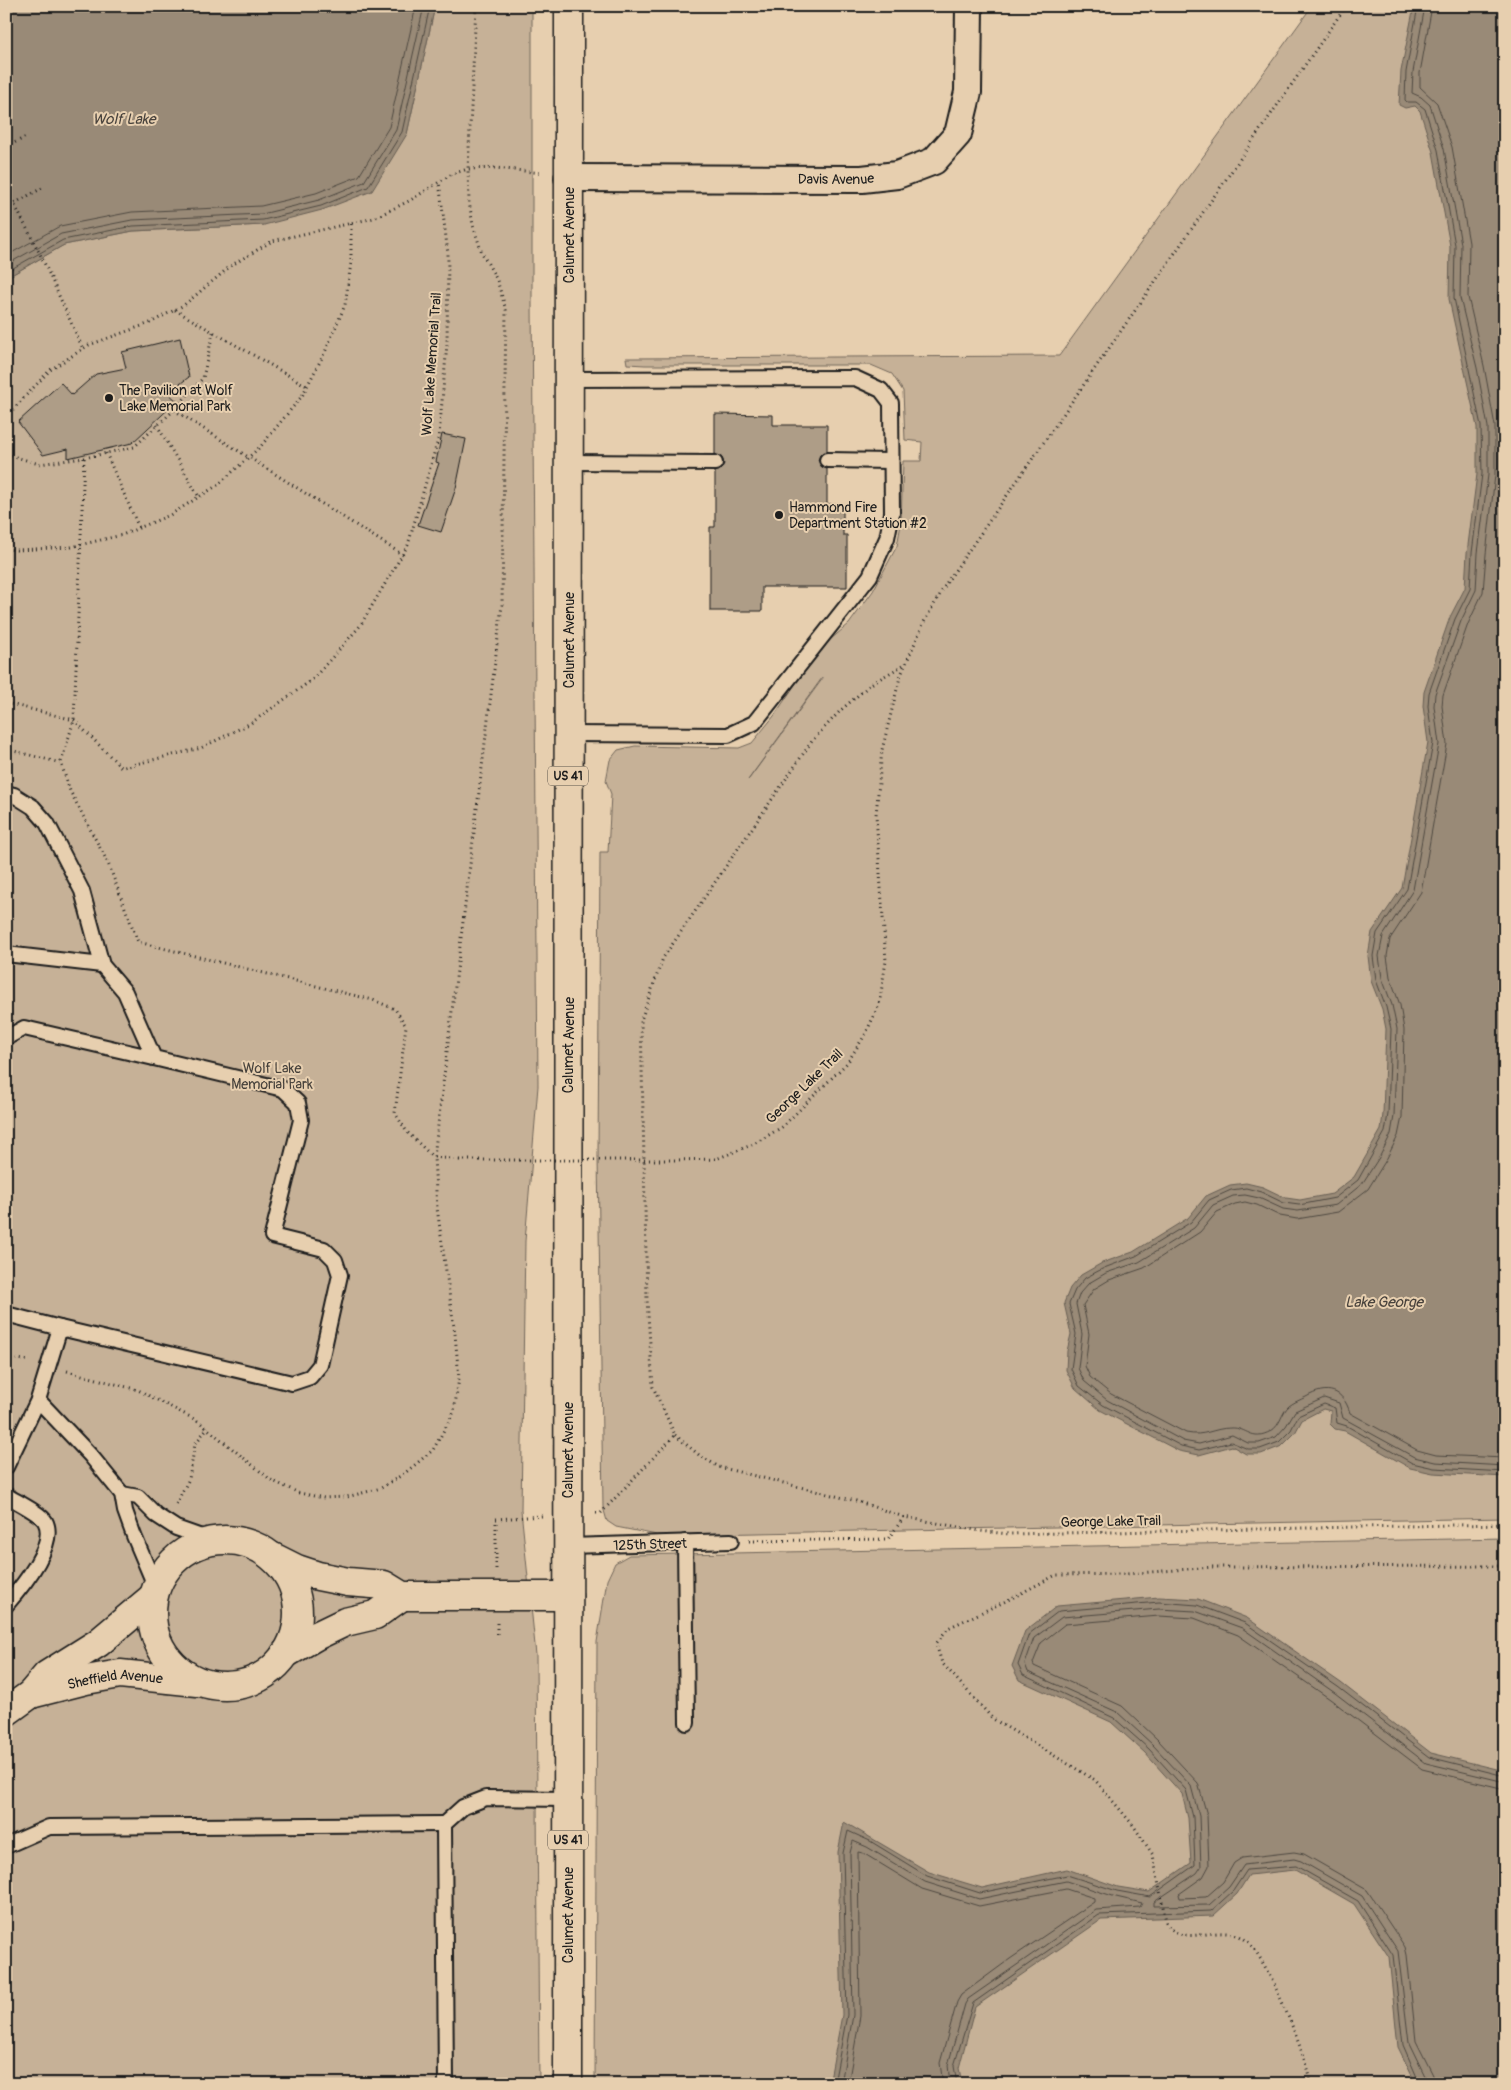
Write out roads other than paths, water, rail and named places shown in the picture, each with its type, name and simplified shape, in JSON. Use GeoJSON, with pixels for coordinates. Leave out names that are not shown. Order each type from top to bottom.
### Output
{"type":"FeatureCollection","features":[{"type":"Feature","properties":{"kind":"main road","name":"Calumet Avenue"},"geometry":{"type":"LineString","coordinates":[[568,2084],[569,6]]}},
{"type":"Feature","properties":{"kind":"main road"},"geometry":{"type":"LineString","coordinates":[[270,1556],[285,1572],[295,1592],[298,1614],[295,1635],[285,1654],[269,1672],[248,1683],[224,1687],[200,1683],[181,1672],[166,1658],[156,1639],[151,1618],[155,1593],[161,1577],[174,1560],[192,1548],[213,1541],[233,1541],[254,1546],[297,1569],[318,1576],[348,1582],[384,1584],[402,1596],[568,1596]]}},
{"type":"Feature","properties":{"kind":"main road","name":"Sheffield Avenue"},"geometry":{"type":"LineString","coordinates":[[6,1712],[31,1694],[47,1675],[98,1643],[155,1593]]}},
{"type":"Feature","properties":{"kind":"main road"},"geometry":{"type":"LineString","coordinates":[[285,1654],[345,1622],[375,1615],[402,1596]]}},
{"type":"Feature","properties":{"kind":"main road","name":"Sheffield Avenue"},"geometry":{"type":"LineString","coordinates":[[31,1694],[86,1680],[120,1674],[200,1683]]}},
{"type":"Feature","properties":{"kind":"street","name":"Davis Avenue"},"geometry":{"type":"LineString","coordinates":[[568,178],[862,179],[897,175],[934,161],[958,134],[968,92],[969,6]]}},
{"type":"Feature","properties":{"kind":"lane"},"geometry":{"type":"LineString","coordinates":[[568,379],[855,378],[881,390],[891,403],[892,513],[887,538],[870,576],[754,723],[728,736],[568,734]]}},
{"type":"Feature","properties":{"kind":"lane"},"geometry":{"type":"LineString","coordinates":[[827,460],[891,461]]}},
{"type":"Feature","properties":{"kind":"lane"},"geometry":{"type":"LineString","coordinates":[[568,462],[715,463]]}},
{"type":"Feature","properties":{"kind":"lane"},"geometry":{"type":"LineString","coordinates":[[6,793],[14,795],[33,807],[47,822],[82,891],[102,965],[125,992],[154,1058]]}},
{"type":"Feature","properties":{"kind":"lane"},"geometry":{"type":"LineString","coordinates":[[6,954],[102,965]]}},
{"type":"Feature","properties":{"kind":"lane"},"geometry":{"type":"LineString","coordinates":[[6,1038],[24,1028],[283,1090],[298,1103],[301,1120],[272,1236],[324,1249],[336,1260],[340,1275],[320,1365],[310,1376],[292,1383],[6,1314]]}},
{"type":"Feature","properties":{"kind":"lane"},"geometry":{"type":"LineString","coordinates":[[6,1467],[38,1400],[60,1328]]}},
{"type":"Feature","properties":{"kind":"lane"},"geometry":{"type":"LineString","coordinates":[[38,1400],[91,1456],[122,1494],[125,1511],[155,1593]]}},
{"type":"Feature","properties":{"kind":"lane"},"geometry":{"type":"LineString","coordinates":[[122,1494],[138,1498],[176,1528],[213,1541]]}},
{"type":"Feature","properties":{"kind":"lane"},"geometry":{"type":"LineString","coordinates":[[6,1495],[44,1519],[49,1531],[46,1546],[20,1588],[6,1605]]}},
{"type":"Feature","properties":{"kind":"lane"},"geometry":{"type":"LineString","coordinates":[[685,1542],[687,1723]]}},
{"type":"Feature","properties":{"kind":"lane","name":"125th Street"},"geometry":{"type":"LineString","coordinates":[[568,1546],[731,1542]]}},
{"type":"Feature","properties":{"kind":"lane"},"geometry":{"type":"LineString","coordinates":[[6,1846],[49,1827],[444,1824],[463,1807],[486,1798],[568,1799]]}},
{"type":"Feature","properties":{"kind":"lane"},"geometry":{"type":"LineString","coordinates":[[444,1824],[446,2084]]}},
{"type":"Feature","properties":{"kind":"water","name":"Wolf Lake"},"geometry":{"type":"Polygon","coordinates":[[[6,6],[435,6],[407,134],[372,191],[322,210],[264,225],[133,231],[64,245],[6,278],[6,6]]]}},
{"type":"Feature","properties":{"kind":"water","name":"Lake George"},"geometry":{"type":"Polygon","coordinates":[[[1414,6],[1505,6],[1505,1477],[1433,1473],[1410,1468],[1345,1431],[1335,1429],[1330,1424],[1331,1411],[1323,1409],[1302,1420],[1295,1433],[1282,1446],[1261,1454],[1246,1454],[1232,1446],[1199,1455],[1179,1451],[1100,1410],[1075,1388],[1066,1370],[1067,1351],[1071,1334],[1064,1303],[1070,1288],[1081,1275],[1102,1263],[1133,1252],[1188,1218],[1206,1196],[1230,1185],[1246,1183],[1263,1187],[1286,1198],[1300,1200],[1332,1194],[1354,1177],[1381,1130],[1386,1029],[1382,1009],[1371,981],[1368,956],[1372,932],[1402,888],[1428,742],[1423,706],[1424,692],[1450,617],[1465,588],[1467,553],[1477,474],[1477,427],[1449,299],[1450,246],[1433,152],[1420,111],[1415,106],[1405,108],[1399,105],[1401,71],[1414,6]]]}},
{"type":"Feature","properties":{"kind":"water"},"geometry":{"type":"Polygon","coordinates":[[[1159,1597],[1198,1599],[1247,1618],[1341,1683],[1431,1753],[1505,1771],[1505,2084],[1416,2084],[1398,2047],[1389,1957],[1354,1904],[1295,1870],[1249,1875],[1237,1894],[1213,1916],[1101,1920],[975,2007],[959,2068],[962,2084],[829,2084],[842,2015],[838,1852],[844,1822],[929,1872],[982,1888],[1067,1869],[1118,1887],[1149,1892],[1191,1863],[1188,1818],[1182,1794],[1145,1753],[1111,1722],[1019,1680],[1012,1666],[1025,1631],[1057,1606],[1159,1597]]]}},
{"type":"Feature","properties":{"kind":"place","name":"The Pavilion at Wolf Lake Memorial Park"},"geometry":{"type":"Point","coordinates":[109,398]}},
{"type":"Feature","properties":{"kind":"place","name":"Hammond Fire Department Station #2"},"geometry":{"type":"Point","coordinates":[779,515]}},
{"type":"Feature","properties":{"kind":"park label","name":"Wolf Lake Memorial Park"},"geometry":{"type":"Point","coordinates":[272,1076]}}]}
